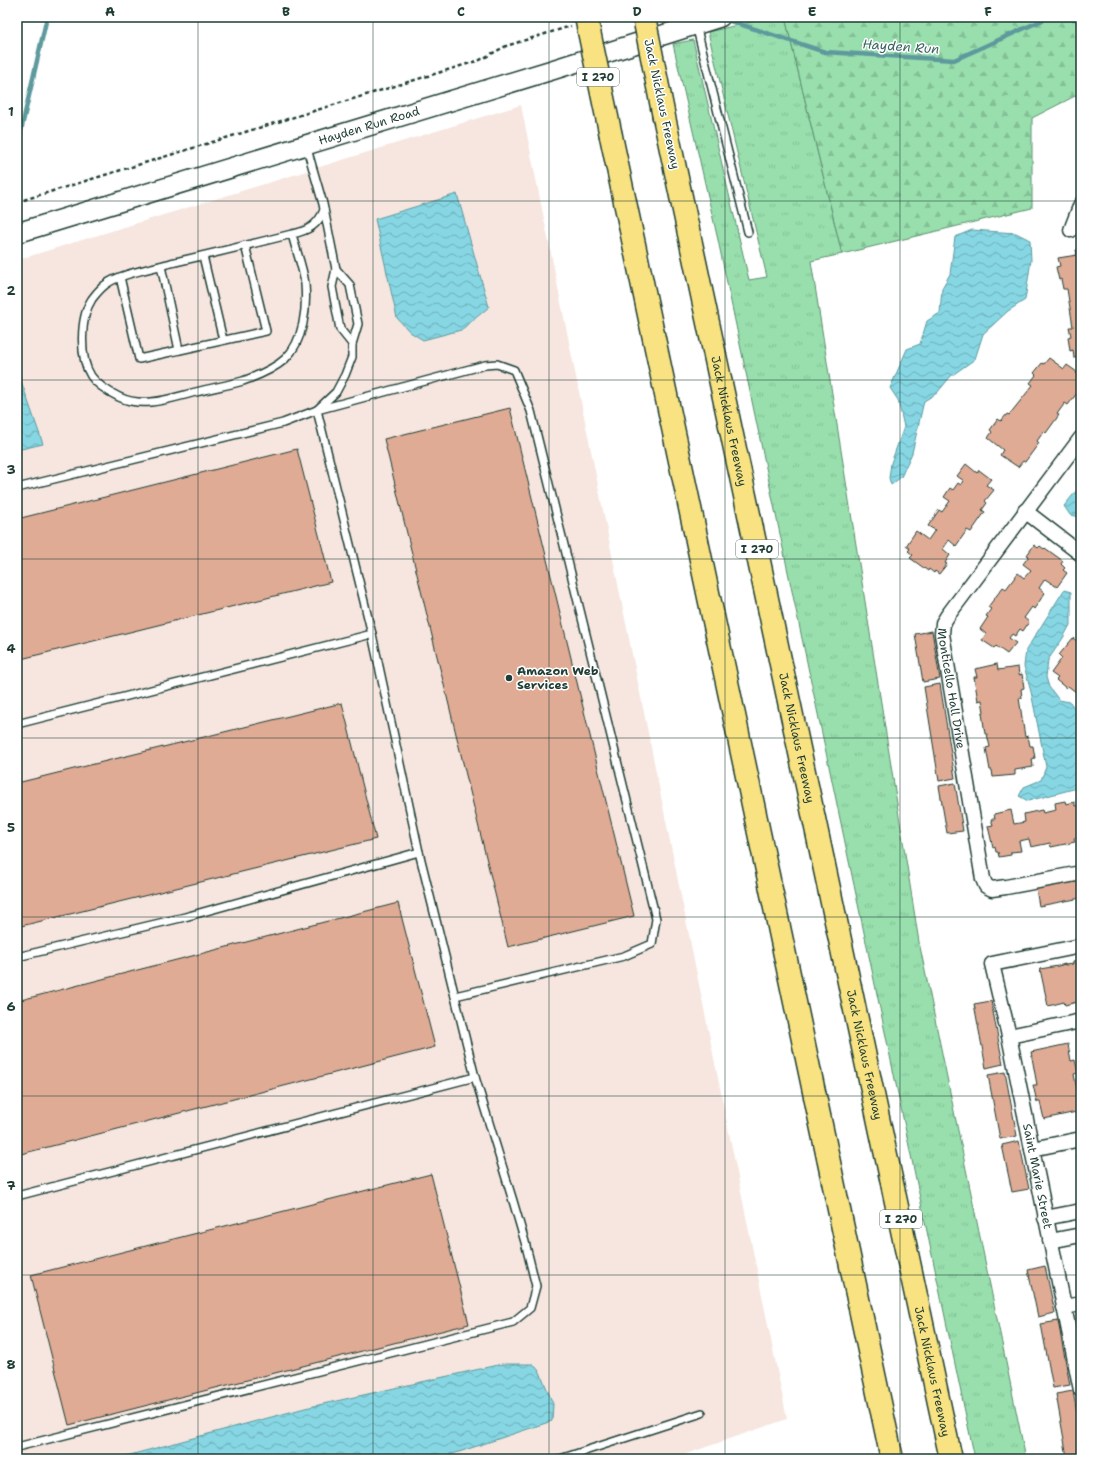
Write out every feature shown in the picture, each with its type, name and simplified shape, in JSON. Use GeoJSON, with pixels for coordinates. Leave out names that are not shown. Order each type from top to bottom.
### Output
{"type":"FeatureCollection","features":[{"type":"Feature","properties":{"kind":"highway","name":"Jack Nicklaus Freeway"},"geometry":{"type":"LineString","coordinates":[[644,17],[664,117],[952,1459]]}},
{"type":"Feature","properties":{"kind":"highway","name":"I 270"},"geometry":{"type":"LineString","coordinates":[[582,20],[611,136],[892,1459]]}},
{"type":"Feature","properties":{"kind":"main road","name":"Hayden Run Road"},"geometry":{"type":"LineString","coordinates":[[17,233],[720,17]]}},
{"type":"Feature","properties":{"kind":"street"},"geometry":{"type":"LineString","coordinates":[[1071,230],[1081,204]]}},
{"type":"Feature","properties":{"kind":"street","name":"Monticello Hall Drive"},"geometry":{"type":"LineString","coordinates":[[1081,438],[948,615],[943,623],[942,634],[983,879],[986,886],[992,888],[1006,887],[1081,873]]}},
{"type":"Feature","properties":{"kind":"street"},"geometry":{"type":"LineString","coordinates":[[1025,511],[1081,554]]}},
{"type":"Feature","properties":{"kind":"street","name":"Saint Marie Street"},"geometry":{"type":"LineString","coordinates":[[1081,946],[992,964],[1009,1036],[1081,1390]]}},
{"type":"Feature","properties":{"kind":"street"},"geometry":{"type":"LineString","coordinates":[[1009,1036],[1081,1020]]}},
{"type":"Feature","properties":{"kind":"street"},"geometry":{"type":"LineString","coordinates":[[1032,1148],[1081,1139]]}},
{"type":"Feature","properties":{"kind":"street"},"geometry":{"type":"LineString","coordinates":[[1045,1218],[1081,1211]]}},
{"type":"Feature","properties":{"kind":"street"},"geometry":{"type":"LineString","coordinates":[[1050,1241],[1081,1235]]}},
{"type":"Feature","properties":{"kind":"street"},"geometry":{"type":"LineString","coordinates":[[1064,1307],[1081,1304]]}},
{"type":"Feature","properties":{"kind":"lane"},"geometry":{"type":"LineString","coordinates":[[696,25],[748,232]]}},
{"type":"Feature","properties":{"kind":"lane"},"geometry":{"type":"LineString","coordinates":[[306,145],[324,210],[336,269],[332,287],[340,329],[352,344]]}},
{"type":"Feature","properties":{"kind":"lane"},"geometry":{"type":"LineString","coordinates":[[292,234],[305,282],[306,297],[301,334],[286,358],[257,375],[243,381],[155,402],[135,402],[119,397],[102,386],[91,376],[85,362],[83,331],[86,314],[92,300],[105,285],[120,278],[161,266],[292,234],[310,228],[320,219],[324,210]]}},
{"type":"Feature","properties":{"kind":"lane"},"geometry":{"type":"LineString","coordinates":[[120,278],[139,359],[266,331],[245,245]]}},
{"type":"Feature","properties":{"kind":"lane"},"geometry":{"type":"LineString","coordinates":[[203,256],[223,340]]}},
{"type":"Feature","properties":{"kind":"lane"},"geometry":{"type":"LineString","coordinates":[[161,266],[179,350]]}},
{"type":"Feature","properties":{"kind":"lane"},"geometry":{"type":"LineString","coordinates":[[317,410],[336,392],[345,375],[352,357],[352,344],[358,324],[350,285],[336,269]]}},
{"type":"Feature","properties":{"kind":"lane"},"geometry":{"type":"LineString","coordinates":[[17,488],[283,423],[317,410],[485,365],[497,364],[514,370],[531,411],[656,919],[652,944],[624,956],[455,996]]}},
{"type":"Feature","properties":{"kind":"lane"},"geometry":{"type":"LineString","coordinates":[[17,1447],[513,1322],[530,1308],[536,1286],[514,1201],[475,1077],[419,852],[372,634],[317,410]]}},
{"type":"Feature","properties":{"kind":"lane"},"geometry":{"type":"LineString","coordinates":[[17,724],[372,634]]}},
{"type":"Feature","properties":{"kind":"lane"},"geometry":{"type":"LineString","coordinates":[[17,957],[184,917],[419,852]]}},
{"type":"Feature","properties":{"kind":"lane"},"geometry":{"type":"LineString","coordinates":[[17,1196],[475,1077]]}},
{"type":"Feature","properties":{"kind":"lane"},"geometry":{"type":"LineString","coordinates":[[560,1459],[702,1413]]}},
{"type":"Feature","properties":{"kind":"path"},"geometry":{"type":"LineString","coordinates":[[17,202],[480,60],[506,46],[582,20]]}},
{"type":"Feature","properties":{"kind":"shaded area"},"geometry":{"type":"Polygon","coordinates":[[[521,105],[787,1419],[672,1459],[17,1459],[17,260],[521,105]]]}},
{"type":"Feature","properties":{"kind":"green space"},"geometry":{"type":"Polygon","coordinates":[[[771,17],[785,17],[842,254],[811,261],[919,942],[1026,1459],[975,1459],[718,240],[673,44],[693,40],[749,280],[767,277],[708,32],[771,17]]]}},
{"type":"Feature","properties":{"kind":"green space"},"geometry":{"type":"Polygon","coordinates":[[[785,17],[1081,17],[1081,93],[1032,118],[1032,208],[842,254],[785,17]]]}},
{"type":"Feature","properties":{"kind":"water"},"geometry":{"type":"Polygon","coordinates":[[[457,194],[489,307],[461,330],[423,340],[410,332],[397,318],[375,219],[457,194]]]}},
{"type":"Feature","properties":{"kind":"water"},"geometry":{"type":"Polygon","coordinates":[[[972,230],[1016,233],[1030,240],[1031,260],[1025,300],[1008,311],[983,334],[975,359],[951,376],[937,393],[924,401],[912,453],[901,477],[891,485],[889,478],[891,463],[904,427],[898,400],[890,388],[907,349],[920,344],[927,321],[940,313],[942,288],[950,274],[955,237],[972,230]]]}},
{"type":"Feature","properties":{"kind":"water"},"geometry":{"type":"Polygon","coordinates":[[[20,378],[43,444],[17,450],[17,380],[20,378]]]}},
{"type":"Feature","properties":{"kind":"water"},"geometry":{"type":"Polygon","coordinates":[[[1081,485],[1081,517],[1070,515],[1064,506],[1081,485]]]}},
{"type":"Feature","properties":{"kind":"water"},"geometry":{"type":"Polygon","coordinates":[[[1064,590],[1071,592],[1071,623],[1048,660],[1046,677],[1049,687],[1059,700],[1070,702],[1081,717],[1081,787],[1028,801],[1019,796],[1024,787],[1041,780],[1046,767],[1031,692],[1024,666],[1026,650],[1064,590]]]}},
{"type":"Feature","properties":{"kind":"water"},"geometry":{"type":"Polygon","coordinates":[[[502,1364],[533,1364],[540,1372],[553,1404],[552,1421],[438,1459],[115,1459],[305,1408],[502,1364]]]}},
{"type":"Feature","properties":{"kind":"building"},"geometry":{"type":"Polygon","coordinates":[[[1081,249],[1081,357],[1074,358],[1073,350],[1070,351],[1068,337],[1071,336],[1069,327],[1073,327],[1067,289],[1063,289],[1056,267],[1060,266],[1058,258],[1077,255],[1076,250],[1081,249]]]}},
{"type":"Feature","properties":{"kind":"building"},"geometry":{"type":"Polygon","coordinates":[[[1049,358],[1064,369],[1067,365],[1077,372],[1076,373],[1081,377],[1081,383],[1079,385],[1081,388],[1068,405],[1065,403],[1057,414],[1059,415],[1046,433],[1044,431],[1037,441],[1039,443],[1025,462],[1023,461],[1018,467],[1000,455],[1003,450],[988,438],[992,432],[990,430],[998,419],[1001,421],[1007,414],[1009,415],[1033,385],[1030,383],[1036,375],[1034,373],[1042,363],[1044,364],[1049,358]]]}},
{"type":"Feature","properties":{"kind":"building","name":"Amazon Web Services"},"geometry":{"type":"Polygon","coordinates":[[[510,408],[634,916],[508,947],[384,439],[510,408]]]}},
{"type":"Feature","properties":{"kind":"building"},"geometry":{"type":"Polygon","coordinates":[[[297,449],[331,582],[17,660],[17,519],[297,449]]]}},
{"type":"Feature","properties":{"kind":"building"},"geometry":{"type":"Polygon","coordinates":[[[966,464],[977,473],[979,470],[991,479],[986,485],[994,490],[985,501],[987,503],[982,510],[985,512],[971,532],[967,530],[956,546],[949,540],[943,549],[950,555],[945,563],[947,564],[939,574],[935,571],[934,573],[929,569],[928,571],[910,558],[913,555],[908,551],[910,549],[906,546],[916,531],[928,540],[935,530],[928,526],[939,510],[942,512],[950,501],[944,497],[950,488],[953,490],[958,483],[961,485],[964,481],[957,476],[966,464]]]}},
{"type":"Feature","properties":{"kind":"building"},"geometry":{"type":"Polygon","coordinates":[[[1034,545],[1038,548],[1040,546],[1044,549],[1045,548],[1063,561],[1061,564],[1065,568],[1063,570],[1067,573],[1057,587],[1045,579],[1039,588],[1045,593],[1034,609],[1032,607],[1024,618],[1029,622],[1023,631],[1020,629],[1015,636],[1012,634],[1009,638],[1016,643],[1007,654],[996,646],[994,648],[982,640],[986,634],[980,629],[988,617],[986,616],[991,609],[988,607],[1003,587],[1006,589],[1018,573],[1024,578],[1031,570],[1023,564],[1034,545]]]}},
{"type":"Feature","properties":{"kind":"building"},"geometry":{"type":"Polygon","coordinates":[[[932,631],[940,679],[923,682],[915,634],[932,631]]]}},
{"type":"Feature","properties":{"kind":"building"},"geometry":{"type":"Polygon","coordinates":[[[1073,638],[1079,643],[1081,641],[1081,692],[1078,689],[1076,692],[1068,686],[1066,688],[1056,680],[1058,678],[1051,673],[1062,658],[1059,655],[1073,638]]]}},
{"type":"Feature","properties":{"kind":"building"},"geometry":{"type":"Polygon","coordinates":[[[997,664],[998,670],[1018,667],[1019,675],[1022,674],[1024,688],[1021,689],[1022,698],[1019,698],[1025,737],[1028,736],[1030,746],[1033,746],[1035,758],[1032,759],[1033,767],[1015,770],[1015,775],[993,777],[992,770],[990,770],[986,748],[990,747],[987,734],[985,734],[982,700],[978,701],[974,677],[977,677],[975,669],[997,664]]]}},
{"type":"Feature","properties":{"kind":"building"},"geometry":{"type":"Polygon","coordinates":[[[940,684],[955,778],[939,781],[924,687],[940,684]]]}},
{"type":"Feature","properties":{"kind":"building"},"geometry":{"type":"Polygon","coordinates":[[[342,703],[376,839],[17,927],[17,783],[342,703]]]}},
{"type":"Feature","properties":{"kind":"building"},"geometry":{"type":"Polygon","coordinates":[[[955,783],[963,831],[947,833],[939,786],[955,783]]]}},
{"type":"Feature","properties":{"kind":"building"},"geometry":{"type":"Polygon","coordinates":[[[1079,796],[1081,796],[1081,837],[1074,838],[1075,842],[1051,847],[1050,843],[1031,847],[1029,839],[1019,841],[1021,851],[1011,852],[1011,855],[999,857],[995,847],[993,848],[988,826],[993,825],[991,819],[995,819],[994,814],[1011,810],[1014,824],[1025,822],[1024,814],[1042,810],[1043,813],[1056,810],[1055,803],[1065,801],[1066,804],[1075,802],[1075,806],[1080,805],[1079,796]]]}},
{"type":"Feature","properties":{"kind":"building"},"geometry":{"type":"Polygon","coordinates":[[[1081,881],[1081,898],[1039,906],[1036,889],[1081,881]]]}},
{"type":"Feature","properties":{"kind":"building"},"geometry":{"type":"Polygon","coordinates":[[[398,903],[435,1047],[17,1155],[17,1001],[398,903]]]}},
{"type":"Feature","properties":{"kind":"building"},"geometry":{"type":"Polygon","coordinates":[[[1081,960],[1081,1001],[1065,1005],[1064,1002],[1048,1006],[1040,969],[1073,964],[1073,962],[1081,960]]]}},
{"type":"Feature","properties":{"kind":"building"},"geometry":{"type":"Polygon","coordinates":[[[991,1001],[1003,1064],[986,1068],[974,1004],[991,1001]]]}},
{"type":"Feature","properties":{"kind":"building"},"geometry":{"type":"Polygon","coordinates":[[[1068,1044],[1071,1061],[1075,1060],[1078,1073],[1074,1074],[1081,1111],[1044,1119],[1040,1102],[1037,1102],[1033,1085],[1037,1085],[1031,1052],[1068,1044]]]}},
{"type":"Feature","properties":{"kind":"building"},"geometry":{"type":"Polygon","coordinates":[[[1005,1072],[1017,1136],[1000,1139],[988,1075],[1005,1072]]]}},
{"type":"Feature","properties":{"kind":"building"},"geometry":{"type":"Polygon","coordinates":[[[1019,1141],[1029,1189],[1012,1192],[1002,1145],[1019,1141]]]}},
{"type":"Feature","properties":{"kind":"building"},"geometry":{"type":"Polygon","coordinates":[[[1081,1153],[1081,1178],[1076,1154],[1081,1153]]]}},
{"type":"Feature","properties":{"kind":"building"},"geometry":{"type":"Polygon","coordinates":[[[431,1174],[469,1324],[69,1425],[31,1275],[431,1174]]]}},
{"type":"Feature","properties":{"kind":"building"},"geometry":{"type":"Polygon","coordinates":[[[1045,1266],[1055,1313],[1038,1317],[1028,1270],[1045,1266]]]}},
{"type":"Feature","properties":{"kind":"building"},"geometry":{"type":"Polygon","coordinates":[[[1058,1321],[1070,1385],[1053,1388],[1041,1324],[1058,1321]]]}},
{"type":"Feature","properties":{"kind":"building"},"geometry":{"type":"Polygon","coordinates":[[[1073,1391],[1081,1436],[1081,1455],[1067,1457],[1056,1394],[1073,1391]]]}},
{"type":"Feature","properties":{"kind":"waterway"},"geometry":{"type":"LineString","coordinates":[[17,148],[47,17]]}},
{"type":"Feature","properties":{"kind":"waterway","name":"Hayden Run"},"geometry":{"type":"LineString","coordinates":[[724,19],[825,52],[954,60],[1045,19],[1081,19]]}},
{"type":"Feature","properties":{"kind":"place","name":"Amazon Web Services"},"geometry":{"type":"Point","coordinates":[509,678]}}]}
